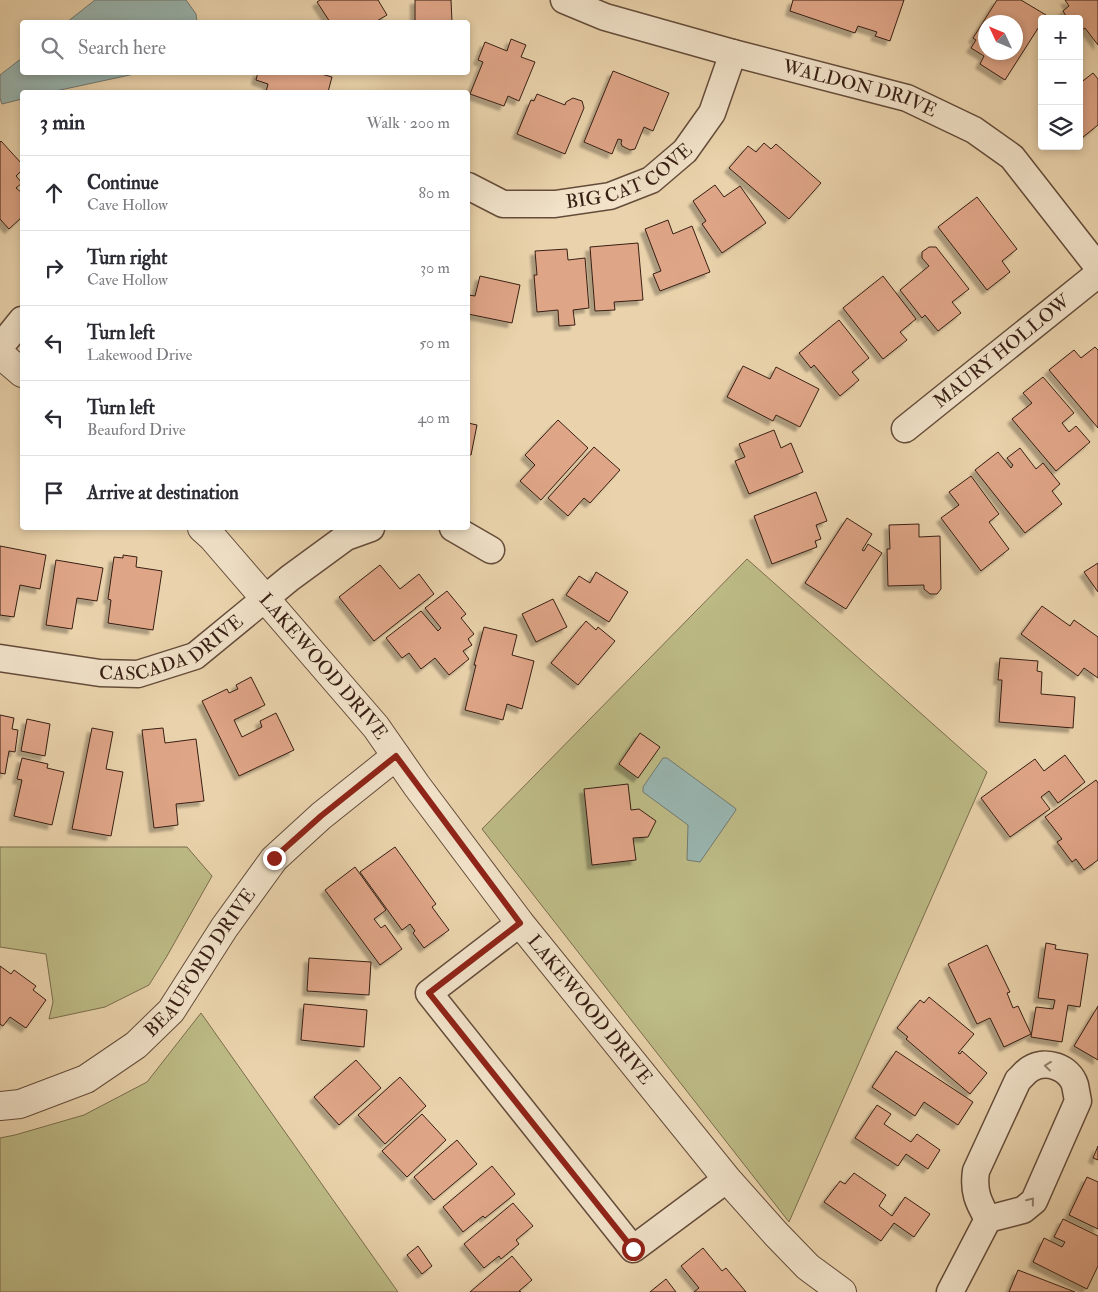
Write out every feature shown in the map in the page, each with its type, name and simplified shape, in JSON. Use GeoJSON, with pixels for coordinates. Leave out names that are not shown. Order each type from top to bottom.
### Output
{"type":"FeatureCollection","features":[{"type":"Feature","properties":{"kind":"street","name":"WALDON DRIVE"},"geometry":{"type":"LineString","coordinates":[[564,0],[605,17],[733,53],[907,98],[974,130],[1012,157],[1098,267]]}},
{"type":"Feature","properties":{"kind":"street","name":"BIG CAT COVE"},"geometry":{"type":"LineString","coordinates":[[470,187],[503,204],[555,204],[610,196],[651,180],[685,151],[712,113],[733,53]]}},
{"type":"Feature","properties":{"kind":"street","name":"MAURY HOLLOW"},"geometry":{"type":"LineString","coordinates":[[905,429],[1098,274]]}},
{"type":"Feature","properties":{"kind":"street"},"geometry":{"type":"LineString","coordinates":[[0,347],[20,322]]}},
{"type":"Feature","properties":{"kind":"street"},"geometry":{"type":"LineString","coordinates":[[0,354],[20,371]]}},
{"type":"Feature","properties":{"kind":"street","name":"LAKEWOOD DRIVE"},"geometry":{"type":"LineString","coordinates":[[204,530],[376,727],[520,923],[727,1179],[808,1267],[842,1292]]}},
{"type":"Feature","properties":{"kind":"street","name":"CASCADA DRIVE"},"geometry":{"type":"LineString","coordinates":[[0,658],[100,674],[138,674],[195,656],[290,578],[346,537],[365,530]]}},
{"type":"Feature","properties":{"kind":"street"},"geometry":{"type":"LineString","coordinates":[[456,530],[491,550]]}},
{"type":"Feature","properties":{"kind":"street","name":"BEAUFORD DRIVE"},"geometry":{"type":"LineString","coordinates":[[0,1106],[20,1104],[86,1079],[136,1045],[171,1010],[224,928],[274,858],[321,816],[396,756]]}},
{"type":"Feature","properties":{"kind":"street"},"geometry":{"type":"LineString","coordinates":[[520,923],[429,993],[633,1249],[727,1179]]}},
{"type":"Feature","properties":{"kind":"street"},"geometry":{"type":"LineString","coordinates":[[950,1292],[988,1219],[1023,1210],[1034,1201],[1078,1101],[1074,1084],[1066,1072],[1055,1066],[1042,1064],[1029,1070],[1018,1080],[976,1172],[974,1184],[978,1202],[988,1219]]}},
{"type":"Feature","properties":{"kind":"shaded area"},"geometry":{"type":"Polygon","coordinates":[[[747,559],[987,772],[789,1222],[482,829],[747,559]]]}},
{"type":"Feature","properties":{"kind":"shaded area"},"geometry":{"type":"Polygon","coordinates":[[[0,847],[187,847],[212,876],[149,985],[105,1007],[49,1019],[53,1002],[46,954],[0,947],[0,847]]]}},
{"type":"Feature","properties":{"kind":"shaded area"},"geometry":{"type":"Polygon","coordinates":[[[201,1013],[398,1292],[0,1292],[0,1138],[84,1115],[147,1082],[201,1013]]]}},
{"type":"Feature","properties":{"kind":"water"},"geometry":{"type":"Polygon","coordinates":[[[95,0],[186,0],[196,14],[197,20],[70,20],[95,0]]]}},
{"type":"Feature","properties":{"kind":"water"},"geometry":{"type":"Polygon","coordinates":[[[20,60],[20,75],[130,75],[60,90],[20,90],[20,100],[2,104],[0,98],[0,75],[20,60]]]}},
{"type":"Feature","properties":{"kind":"water"},"geometry":{"type":"Polygon","coordinates":[[[663,758],[667,758],[736,810],[700,862],[687,860],[688,825],[643,792],[643,787],[663,758]]]}},
{"type":"Feature","properties":{"kind":"building"},"geometry":{"type":"Polygon","coordinates":[[[320,0],[378,0],[387,15],[378,20],[329,20],[317,2],[320,0]]]}},
{"type":"Feature","properties":{"kind":"building"},"geometry":{"type":"Polygon","coordinates":[[[415,0],[451,0],[452,20],[415,20],[415,0]]]}},
{"type":"Feature","properties":{"kind":"building"},"geometry":{"type":"Polygon","coordinates":[[[793,0],[904,0],[890,41],[875,36],[877,32],[858,26],[855,33],[790,11],[793,0]]]}},
{"type":"Feature","properties":{"kind":"building"},"geometry":{"type":"Polygon","coordinates":[[[997,0],[1021,0],[1046,15],[1038,15],[1038,28],[1023,52],[1023,15],[988,15],[997,0]]]}},
{"type":"Feature","properties":{"kind":"building"},"geometry":{"type":"Polygon","coordinates":[[[1065,0],[1098,0],[1098,45],[1085,28],[1083,29],[1083,15],[1066,15],[1063,11],[1069,6],[1065,0]]]}},
{"type":"Feature","properties":{"kind":"building"},"geometry":{"type":"Polygon","coordinates":[[[978,30],[978,52],[971,48],[976,40],[973,38],[978,30]]]}},
{"type":"Feature","properties":{"kind":"building"},"geometry":{"type":"Polygon","coordinates":[[[511,39],[526,45],[521,57],[535,62],[519,101],[508,96],[504,106],[470,94],[483,62],[478,60],[485,42],[507,51],[511,39]]]}},
{"type":"Feature","properties":{"kind":"building"},"geometry":{"type":"Polygon","coordinates":[[[982,60],[1018,60],[1005,80],[980,64],[982,60]]]}},
{"type":"Feature","properties":{"kind":"building"},"geometry":{"type":"Polygon","coordinates":[[[613,71],[669,93],[653,131],[644,127],[635,149],[630,150],[622,146],[622,140],[618,139],[612,154],[584,142],[613,71]]]}},
{"type":"Feature","properties":{"kind":"building"},"geometry":{"type":"Polygon","coordinates":[[[1093,73],[1098,79],[1098,125],[1083,137],[1083,105],[1083,81],[1093,73]]]}},
{"type":"Feature","properties":{"kind":"building"},"geometry":{"type":"Polygon","coordinates":[[[257,75],[325,75],[332,77],[329,90],[266,90],[268,84],[256,80],[257,75]]]}},
{"type":"Feature","properties":{"kind":"building"},"geometry":{"type":"Polygon","coordinates":[[[537,94],[565,105],[566,102],[573,98],[582,101],[584,108],[565,154],[517,134],[531,100],[534,101],[537,94]]]}},
{"type":"Feature","properties":{"kind":"building"},"geometry":{"type":"Polygon","coordinates":[[[0,142],[20,162],[20,172],[16,176],[20,181],[20,185],[16,188],[20,191],[20,219],[9,229],[0,219],[0,142]]]}},
{"type":"Feature","properties":{"kind":"building"},"geometry":{"type":"Polygon","coordinates":[[[764,143],[771,149],[776,144],[821,183],[789,219],[729,168],[748,146],[756,152],[764,143]]]}},
{"type":"Feature","properties":{"kind":"building"},"geometry":{"type":"Polygon","coordinates":[[[715,185],[724,197],[740,186],[766,223],[722,253],[702,224],[706,221],[693,201],[715,185]]]}},
{"type":"Feature","properties":{"kind":"building"},"geometry":{"type":"Polygon","coordinates":[[[977,197],[1017,249],[1002,261],[1010,272],[987,290],[938,227],[977,197]]]}},
{"type":"Feature","properties":{"kind":"building"},"geometry":{"type":"Polygon","coordinates":[[[668,220],[673,234],[692,226],[710,272],[660,291],[653,274],[661,271],[645,229],[668,220]]]}},
{"type":"Feature","properties":{"kind":"building"},"geometry":{"type":"Polygon","coordinates":[[[638,243],[643,300],[614,302],[615,310],[595,311],[590,247],[638,243]]]}},
{"type":"Feature","properties":{"kind":"building"},"geometry":{"type":"Polygon","coordinates":[[[929,247],[936,247],[969,289],[952,302],[961,313],[938,331],[925,315],[922,318],[900,290],[929,266],[922,258],[922,252],[929,247]]]}},
{"type":"Feature","properties":{"kind":"building"},"geometry":{"type":"Polygon","coordinates":[[[567,249],[568,260],[585,258],[589,308],[573,310],[575,325],[559,326],[558,310],[537,312],[534,275],[537,275],[535,251],[567,249]]]}},
{"type":"Feature","properties":{"kind":"building"},"geometry":{"type":"Polygon","coordinates":[[[480,276],[520,285],[512,323],[470,314],[470,295],[475,296],[480,276]]]}},
{"type":"Feature","properties":{"kind":"building"},"geometry":{"type":"Polygon","coordinates":[[[883,276],[916,319],[900,332],[907,340],[883,359],[843,308],[883,276]]]}},
{"type":"Feature","properties":{"kind":"building"},"geometry":{"type":"Polygon","coordinates":[[[839,320],[869,358],[852,372],[859,380],[840,396],[814,365],[811,368],[799,353],[839,320]]]}},
{"type":"Feature","properties":{"kind":"building"},"geometry":{"type":"Polygon","coordinates":[[[1095,347],[1098,350],[1098,428],[1049,370],[1074,350],[1081,358],[1095,347]]]}},
{"type":"Feature","properties":{"kind":"building"},"geometry":{"type":"Polygon","coordinates":[[[743,366],[770,379],[776,367],[819,389],[800,427],[776,415],[773,421],[727,397],[743,366]]]}},
{"type":"Feature","properties":{"kind":"building"},"geometry":{"type":"Polygon","coordinates":[[[1043,377],[1074,413],[1062,423],[1069,432],[1076,426],[1090,442],[1056,471],[1012,419],[1032,403],[1023,393],[1043,377]]]}},
{"type":"Feature","properties":{"kind":"building"},"geometry":{"type":"Polygon","coordinates":[[[558,420],[588,448],[541,500],[520,481],[535,465],[525,455],[558,420]]]}},
{"type":"Feature","properties":{"kind":"building"},"geometry":{"type":"Polygon","coordinates":[[[470,423],[477,425],[470,455],[470,423]]]}},
{"type":"Feature","properties":{"kind":"building"},"geometry":{"type":"Polygon","coordinates":[[[774,430],[781,448],[791,443],[803,472],[749,494],[735,461],[745,457],[739,444],[774,430]]]}},
{"type":"Feature","properties":{"kind":"building"},"geometry":{"type":"Polygon","coordinates":[[[594,447],[620,470],[590,503],[584,498],[568,516],[548,498],[594,447]]]}},
{"type":"Feature","properties":{"kind":"building"},"geometry":{"type":"Polygon","coordinates":[[[1020,448],[1036,469],[1043,463],[1060,484],[1052,491],[1062,504],[1025,533],[975,470],[998,452],[1011,468],[1013,465],[1007,458],[1020,448]]]}},
{"type":"Feature","properties":{"kind":"building"},"geometry":{"type":"Polygon","coordinates":[[[971,476],[999,514],[989,522],[1009,549],[981,571],[941,518],[959,505],[949,492],[971,476]]]}},
{"type":"Feature","properties":{"kind":"building"},"geometry":{"type":"Polygon","coordinates":[[[816,492],[827,521],[816,525],[821,539],[815,541],[817,547],[772,564],[754,516],[816,492]]]}},
{"type":"Feature","properties":{"kind":"building"},"geometry":{"type":"Polygon","coordinates":[[[847,518],[872,534],[862,550],[864,551],[868,544],[882,553],[846,609],[805,583],[847,518]]]}},
{"type":"Feature","properties":{"kind":"building"},"geometry":{"type":"Polygon","coordinates":[[[919,524],[919,537],[940,536],[941,589],[937,594],[930,594],[924,589],[924,585],[888,586],[887,549],[890,549],[889,525],[919,524]]]}},
{"type":"Feature","properties":{"kind":"building"},"geometry":{"type":"Polygon","coordinates":[[[0,546],[46,555],[40,589],[20,585],[14,617],[0,615],[0,546]]]}},
{"type":"Feature","properties":{"kind":"building"},"geometry":{"type":"Polygon","coordinates":[[[123,555],[137,557],[136,567],[162,571],[153,630],[108,623],[111,600],[108,599],[114,557],[123,558],[123,555]]]}},
{"type":"Feature","properties":{"kind":"building"},"geometry":{"type":"Polygon","coordinates":[[[56,560],[103,568],[97,601],[77,598],[72,629],[46,625],[56,560]]]}},
{"type":"Feature","properties":{"kind":"building"},"geometry":{"type":"Polygon","coordinates":[[[1098,563],[1098,592],[1084,572],[1098,563]]]}},
{"type":"Feature","properties":{"kind":"building"},"geometry":{"type":"Polygon","coordinates":[[[380,565],[400,589],[419,574],[434,594],[374,641],[339,597],[380,565]]]}},
{"type":"Feature","properties":{"kind":"building"},"geometry":{"type":"Polygon","coordinates":[[[596,572],[628,592],[609,622],[566,595],[579,576],[590,583],[596,572]]]}},
{"type":"Feature","properties":{"kind":"building"},"geometry":{"type":"Polygon","coordinates":[[[447,591],[466,614],[461,618],[474,634],[468,639],[472,645],[463,651],[469,659],[449,675],[435,658],[421,669],[409,653],[402,658],[386,638],[421,611],[438,631],[441,628],[425,608],[447,591]]]}},
{"type":"Feature","properties":{"kind":"building"},"geometry":{"type":"Polygon","coordinates":[[[553,599],[567,627],[536,642],[522,614],[553,599]]]}},
{"type":"Feature","properties":{"kind":"building"},"geometry":{"type":"Polygon","coordinates":[[[1042,606],[1070,626],[1074,620],[1098,637],[1098,678],[1084,668],[1078,676],[1021,634],[1042,606]]]}},
{"type":"Feature","properties":{"kind":"building"},"geometry":{"type":"Polygon","coordinates":[[[586,621],[596,630],[598,627],[615,641],[578,685],[551,663],[586,621]]]}},
{"type":"Feature","properties":{"kind":"building"},"geometry":{"type":"Polygon","coordinates":[[[484,627],[517,635],[512,655],[534,661],[522,709],[507,704],[503,720],[465,710],[484,627]]]}},
{"type":"Feature","properties":{"kind":"building"},"geometry":{"type":"Polygon","coordinates":[[[1000,658],[1038,661],[1037,671],[1042,672],[1041,694],[1075,697],[1073,728],[999,722],[1002,680],[998,680],[1000,658]]]}},
{"type":"Feature","properties":{"kind":"building"},"geometry":{"type":"Polygon","coordinates":[[[251,677],[265,705],[234,720],[242,737],[262,727],[260,721],[276,713],[294,750],[239,776],[202,701],[227,689],[229,693],[238,689],[236,685],[251,677]]]}},
{"type":"Feature","properties":{"kind":"building"},"geometry":{"type":"Polygon","coordinates":[[[0,715],[14,718],[12,729],[18,730],[15,752],[9,751],[5,774],[0,773],[0,715]]]}},
{"type":"Feature","properties":{"kind":"building"},"geometry":{"type":"Polygon","coordinates":[[[27,719],[50,724],[45,756],[21,751],[27,719]]]}},
{"type":"Feature","properties":{"kind":"building"},"geometry":{"type":"Polygon","coordinates":[[[92,728],[113,732],[106,769],[123,772],[111,836],[72,829],[92,728]]]}},
{"type":"Feature","properties":{"kind":"building"},"geometry":{"type":"Polygon","coordinates":[[[163,728],[165,743],[196,739],[204,801],[176,804],[178,825],[154,828],[142,730],[163,728]]]}},
{"type":"Feature","properties":{"kind":"building"},"geometry":{"type":"Polygon","coordinates":[[[640,733],[660,747],[638,778],[619,764],[640,733]]]}},
{"type":"Feature","properties":{"kind":"building"},"geometry":{"type":"Polygon","coordinates":[[[1065,755],[1085,782],[1058,803],[1049,791],[1041,797],[1050,809],[1010,837],[981,798],[1035,759],[1044,771],[1065,755]]]}},
{"type":"Feature","properties":{"kind":"building"},"geometry":{"type":"Polygon","coordinates":[[[22,758],[48,764],[47,768],[64,772],[52,825],[14,816],[22,780],[17,779],[22,758]]]}},
{"type":"Feature","properties":{"kind":"building"},"geometry":{"type":"Polygon","coordinates":[[[1096,780],[1098,783],[1098,860],[1084,870],[1076,859],[1072,862],[1057,842],[1062,839],[1045,817],[1096,780]]]}},
{"type":"Feature","properties":{"kind":"building"},"geometry":{"type":"Polygon","coordinates":[[[628,784],[631,810],[639,809],[656,821],[648,837],[633,838],[636,860],[592,865],[584,789],[628,784]]]}},
{"type":"Feature","properties":{"kind":"building"},"geometry":{"type":"Polygon","coordinates":[[[395,847],[436,904],[432,907],[449,930],[424,948],[413,933],[415,931],[410,924],[402,930],[360,872],[395,847]]]}},
{"type":"Feature","properties":{"kind":"building"},"geometry":{"type":"Polygon","coordinates":[[[355,867],[386,910],[374,919],[381,928],[385,925],[402,949],[380,965],[325,890],[355,867]]]}},
{"type":"Feature","properties":{"kind":"building"},"geometry":{"type":"Polygon","coordinates":[[[1046,943],[1056,945],[1055,949],[1088,954],[1080,1007],[1068,1005],[1062,1042],[1031,1037],[1036,1007],[1053,1009],[1055,1000],[1038,998],[1046,943]]]}},
{"type":"Feature","properties":{"kind":"building"},"geometry":{"type":"Polygon","coordinates":[[[987,945],[1010,992],[1007,993],[1013,1008],[1018,1006],[1031,1034],[1004,1047],[990,1018],[977,1024],[948,964],[987,945]]]}},
{"type":"Feature","properties":{"kind":"building"},"geometry":{"type":"Polygon","coordinates":[[[309,958],[371,962],[369,995],[307,991],[309,958]]]}},
{"type":"Feature","properties":{"kind":"building"},"geometry":{"type":"Polygon","coordinates":[[[0,966],[11,974],[14,970],[36,986],[33,990],[46,1000],[26,1028],[10,1017],[3,1026],[0,1024],[0,966]]]}},
{"type":"Feature","properties":{"kind":"building"},"geometry":{"type":"Polygon","coordinates":[[[929,997],[974,1034],[958,1053],[960,1054],[962,1051],[987,1073],[970,1094],[906,1039],[908,1037],[897,1028],[920,1000],[924,1003],[929,997]]]}},
{"type":"Feature","properties":{"kind":"building"},"geometry":{"type":"Polygon","coordinates":[[[304,1004],[367,1010],[364,1047],[301,1040],[304,1004]]]}},
{"type":"Feature","properties":{"kind":"building"},"geometry":{"type":"Polygon","coordinates":[[[1098,1006],[1098,1060],[1074,1046],[1098,1006]]]}},
{"type":"Feature","properties":{"kind":"building"},"geometry":{"type":"Polygon","coordinates":[[[896,1051],[973,1102],[958,1125],[924,1102],[915,1116],[872,1087],[896,1051]]]}},
{"type":"Feature","properties":{"kind":"building"},"geometry":{"type":"Polygon","coordinates":[[[356,1060],[381,1088],[339,1125],[314,1097],[356,1060]]]}},
{"type":"Feature","properties":{"kind":"building"},"geometry":{"type":"Polygon","coordinates":[[[400,1077],[426,1106],[385,1144],[358,1115],[400,1077]]]}},
{"type":"Feature","properties":{"kind":"building"},"geometry":{"type":"Polygon","coordinates":[[[877,1105],[891,1114],[884,1124],[911,1142],[917,1134],[940,1150],[928,1169],[906,1154],[898,1166],[855,1138],[877,1105]]]}},
{"type":"Feature","properties":{"kind":"building"},"geometry":{"type":"Polygon","coordinates":[[[422,1114],[446,1140],[407,1177],[382,1151],[422,1114]]]}},
{"type":"Feature","properties":{"kind":"building"},"geometry":{"type":"Polygon","coordinates":[[[457,1140],[477,1164],[434,1200],[414,1177],[457,1140]]]}},
{"type":"Feature","properties":{"kind":"building"},"geometry":{"type":"Polygon","coordinates":[[[1098,1146],[1098,1160],[1093,1158],[1098,1146]]]}},
{"type":"Feature","properties":{"kind":"building"},"geometry":{"type":"Polygon","coordinates":[[[492,1166],[515,1194],[485,1218],[483,1216],[463,1232],[443,1207],[492,1166]]]}},
{"type":"Feature","properties":{"kind":"building"},"geometry":{"type":"Polygon","coordinates":[[[854,1173],[886,1195],[879,1206],[892,1216],[905,1197],[930,1214],[914,1237],[894,1223],[881,1241],[824,1202],[840,1181],[845,1184],[854,1173]]]}},
{"type":"Feature","properties":{"kind":"building"},"geometry":{"type":"Polygon","coordinates":[[[1087,1177],[1098,1182],[1098,1229],[1069,1215],[1087,1177]]]}},
{"type":"Feature","properties":{"kind":"building"},"geometry":{"type":"Polygon","coordinates":[[[513,1203],[533,1226],[516,1240],[519,1244],[501,1259],[499,1256],[484,1268],[464,1244],[513,1203]]]}},
{"type":"Feature","properties":{"kind":"building"},"geometry":{"type":"Polygon","coordinates":[[[1063,1219],[1098,1236],[1098,1266],[1087,1289],[1033,1262],[1044,1238],[1062,1247],[1065,1242],[1054,1237],[1063,1219]]]}},
{"type":"Feature","properties":{"kind":"building"},"geometry":{"type":"Polygon","coordinates":[[[418,1246],[432,1266],[422,1274],[407,1255],[418,1246]]]}},
{"type":"Feature","properties":{"kind":"building"},"geometry":{"type":"Polygon","coordinates":[[[703,1248],[722,1271],[726,1268],[746,1292],[694,1292],[699,1288],[681,1266],[703,1248]]]}},
{"type":"Feature","properties":{"kind":"building"},"geometry":{"type":"Polygon","coordinates":[[[512,1256],[532,1280],[519,1291],[521,1292],[470,1292],[512,1256]]]}},
{"type":"Feature","properties":{"kind":"building"},"geometry":{"type":"Polygon","coordinates":[[[1018,1270],[1075,1292],[1009,1292],[1018,1270]]]}},
{"type":"Feature","properties":{"kind":"building"},"geometry":{"type":"Polygon","coordinates":[[[666,1279],[676,1292],[650,1292],[666,1279]]]}},
{"type":"Feature","properties":{"kind":"route"},"geometry":{"type":"LineString","coordinates":[[274,858],[321,816],[396,756],[520,923],[429,993],[633,1249]]}}]}
